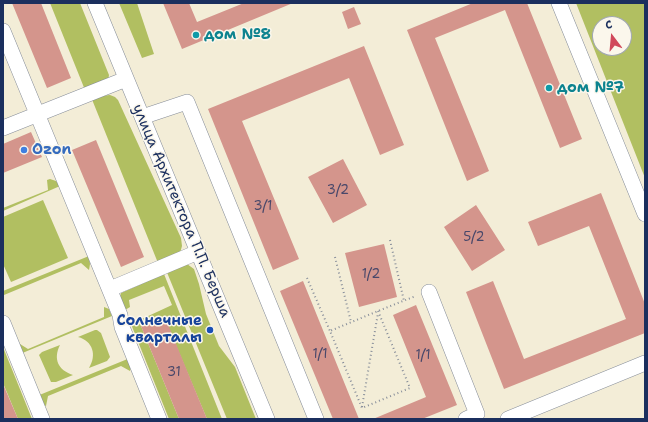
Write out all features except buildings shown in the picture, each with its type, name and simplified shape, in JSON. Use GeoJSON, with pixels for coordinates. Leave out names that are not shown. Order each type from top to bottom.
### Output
{"type":"FeatureCollection","features":[{"type":"Feature","properties":{"kind":"street","name":"улица Архитектора П.П. Берша"},"geometry":{"type":"LineString","coordinates":[[95,3],[267,419]]}},
{"type":"Feature","properties":{"kind":"street"},"geometry":{"type":"LineString","coordinates":[[559,3],[645,214]]}},
{"type":"Feature","properties":{"kind":"street"},"geometry":{"type":"LineString","coordinates":[[3,31],[110,288],[120,315],[122,327],[159,419]]}},
{"type":"Feature","properties":{"kind":"street"},"geometry":{"type":"LineString","coordinates":[[3,128],[126,79]]}},
{"type":"Feature","properties":{"kind":"street"},"geometry":{"type":"LineString","coordinates":[[142,117],[187,102],[316,419]]}},
{"type":"Feature","properties":{"kind":"street"},"geometry":{"type":"LineString","coordinates":[[110,288],[198,252]]}},
{"type":"Feature","properties":{"kind":"street"},"geometry":{"type":"LineString","coordinates":[[429,292],[477,414],[466,419]]}},
{"type":"Feature","properties":{"kind":"street"},"geometry":{"type":"LineString","coordinates":[[3,323],[42,419]]}},
{"type":"Feature","properties":{"kind":"street"},"geometry":{"type":"LineString","coordinates":[[508,419],[645,363]]}},
{"type":"Feature","properties":{"kind":"path"},"geometry":{"type":"LineString","coordinates":[[390,240],[404,301]]}},
{"type":"Feature","properties":{"kind":"path"},"geometry":{"type":"LineString","coordinates":[[335,257],[351,322]]}},
{"type":"Feature","properties":{"kind":"path"},"geometry":{"type":"LineString","coordinates":[[307,278],[362,408]]}},
{"type":"Feature","properties":{"kind":"path"},"geometry":{"type":"LineString","coordinates":[[330,331],[429,292]]}},
{"type":"Feature","properties":{"kind":"path"},"geometry":{"type":"LineString","coordinates":[[362,408],[410,388],[378,312]]}},
{"type":"Feature","properties":{"kind":"path"},"geometry":{"type":"LineString","coordinates":[[362,408],[378,312]]}},
{"type":"Feature","properties":{"kind":"green space"},"geometry":{"type":"Polygon","coordinates":[[[50,3],[80,3],[109,75],[108,81],[85,90],[50,3]]]}},
{"type":"Feature","properties":{"kind":"green space"},"geometry":{"type":"Polygon","coordinates":[[[119,3],[137,3],[154,54],[142,58],[119,3]]]}},
{"type":"Feature","properties":{"kind":"green space"},"geometry":{"type":"Polygon","coordinates":[[[576,3],[645,3],[645,178],[597,56],[632,56],[632,16],[592,16],[592,44],[576,3]]]}},
{"type":"Feature","properties":{"kind":"green space"},"geometry":{"type":"Polygon","coordinates":[[[110,95],[118,100],[181,238],[182,246],[180,253],[158,263],[91,97],[110,95]]]}},
{"type":"Feature","properties":{"kind":"green space"},"geometry":{"type":"Polygon","coordinates":[[[50,179],[56,181],[60,186],[3,211],[3,208],[48,190],[47,180],[50,179]]]}},
{"type":"Feature","properties":{"kind":"green space"},"geometry":{"type":"Polygon","coordinates":[[[43,200],[68,258],[11,282],[3,264],[3,217],[43,200]]]}},
{"type":"Feature","properties":{"kind":"green space"},"geometry":{"type":"Polygon","coordinates":[[[89,256],[89,270],[81,263],[4,295],[3,305],[3,291],[89,256]]]}},
{"type":"Feature","properties":{"kind":"green space"},"geometry":{"type":"Polygon","coordinates":[[[187,264],[194,269],[206,314],[219,346],[235,367],[256,419],[227,419],[166,270],[187,264]]]}},
{"type":"Feature","properties":{"kind":"green space"},"geometry":{"type":"Polygon","coordinates":[[[164,274],[222,419],[207,419],[164,317],[141,326],[179,419],[169,419],[131,324],[172,305],[164,286],[129,300],[130,307],[125,310],[120,297],[121,293],[164,274]]]}},
{"type":"Feature","properties":{"kind":"green space"},"geometry":{"type":"Polygon","coordinates":[[[104,307],[109,309],[112,316],[20,354],[20,344],[28,349],[104,317],[104,307]]]}},
{"type":"Feature","properties":{"kind":"green space"},"geometry":{"type":"Polygon","coordinates":[[[95,330],[101,333],[110,357],[107,361],[89,368],[93,358],[92,349],[87,342],[78,337],[95,330]]]}},
{"type":"Feature","properties":{"kind":"green space"},"geometry":{"type":"Polygon","coordinates":[[[60,345],[57,355],[58,363],[60,367],[73,375],[56,382],[51,382],[39,355],[42,352],[60,345]]]}},
{"type":"Feature","properties":{"kind":"green space"},"geometry":{"type":"Polygon","coordinates":[[[3,347],[32,419],[18,419],[3,383],[3,347]]]}},
{"type":"Feature","properties":{"kind":"green space"},"geometry":{"type":"Polygon","coordinates":[[[130,358],[130,371],[121,366],[48,396],[46,406],[43,405],[37,396],[130,358]]]}},
{"type":"Feature","properties":{"kind":"place","name":"дом №8"},"geometry":{"type":"Point","coordinates":[196,35]}},
{"type":"Feature","properties":{"kind":"place","name":"дом №7"},"geometry":{"type":"Point","coordinates":[549,88]}},
{"type":"Feature","properties":{"kind":"place","name":"Ozon"},"geometry":{"type":"Point","coordinates":[24,150]}},
{"type":"Feature","properties":{"kind":"place","name":"Солнечные кварталы"},"geometry":{"type":"Point","coordinates":[210,330]}}]}
